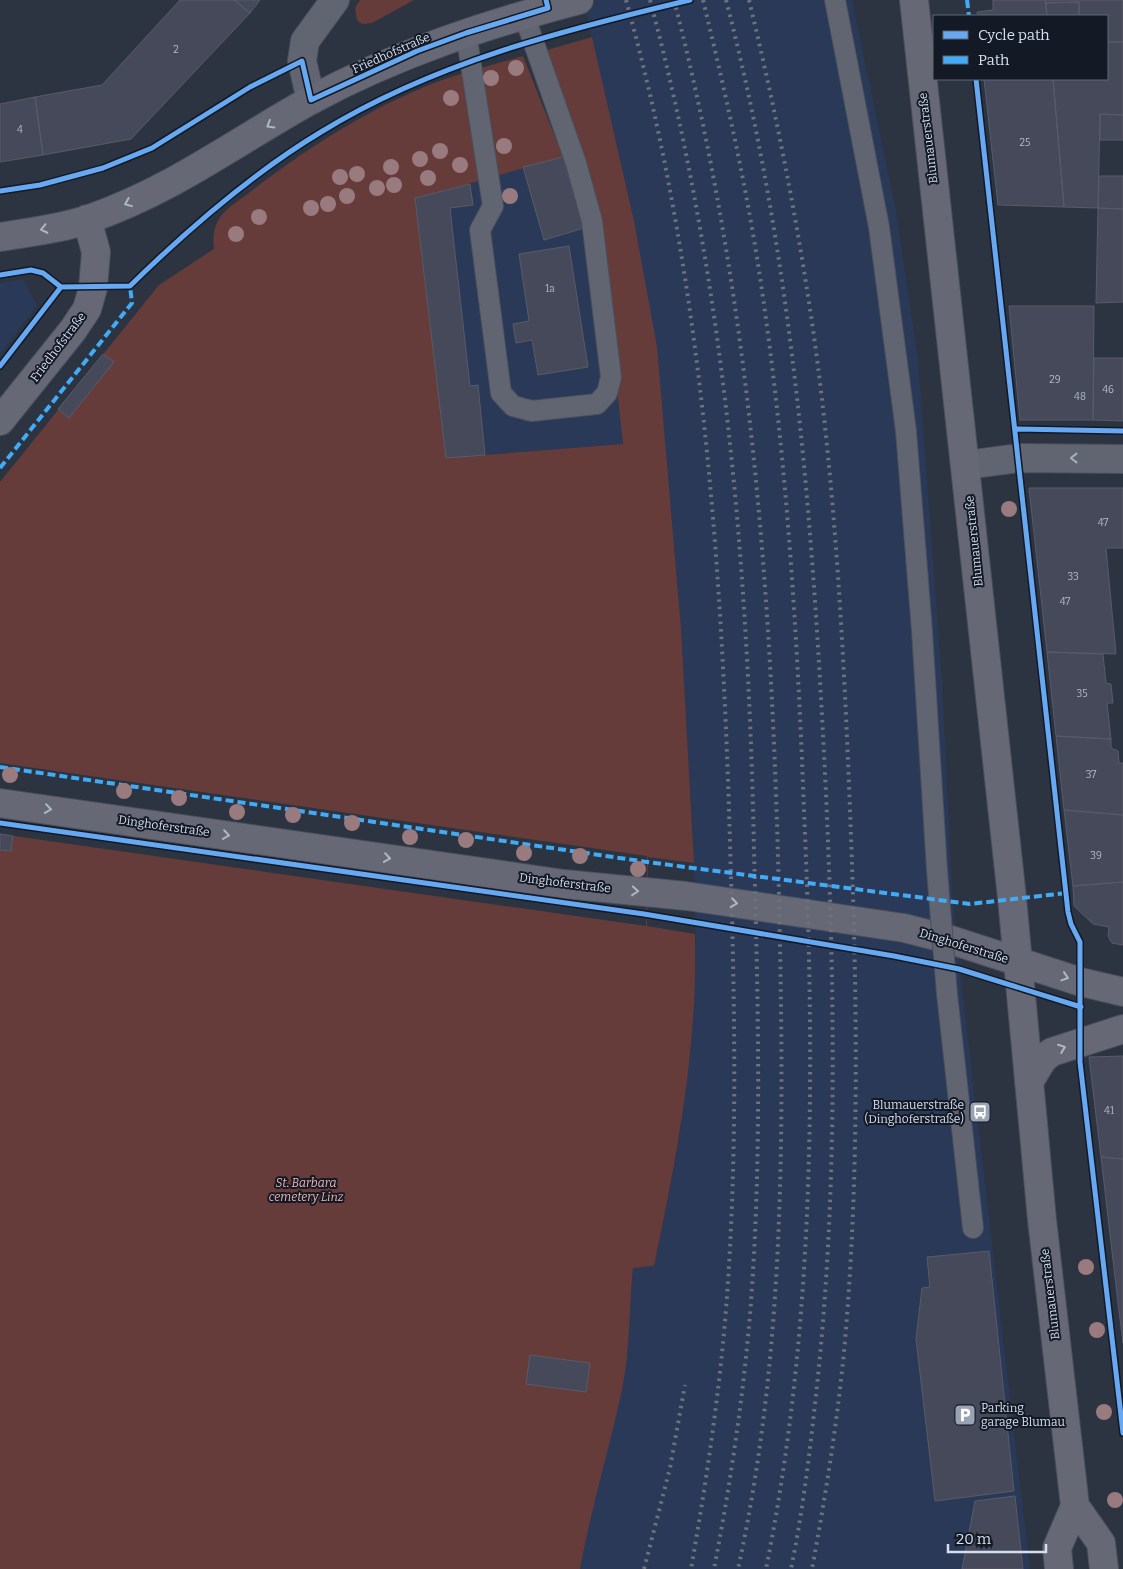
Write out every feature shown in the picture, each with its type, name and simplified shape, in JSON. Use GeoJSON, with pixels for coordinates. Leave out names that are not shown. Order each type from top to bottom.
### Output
{"type":"FeatureCollection","features":[{"type":"Feature","properties":{"kind":"main road","name":"Friedhofstraße"},"geometry":{"type":"LineString","coordinates":[[0,421],[73,330],[87,309],[93,288],[96,252],[87,220],[186,176],[312,100],[418,50],[539,8],[579,0]]}},
{"type":"Feature","properties":{"kind":"main road","name":"Blumauerstraße"},"geometry":{"type":"LineString","coordinates":[[914,0],[966,464],[1018,963],[1042,1220],[1075,1506],[1101,1543],[1104,1569]]}},
{"type":"Feature","properties":{"kind":"main road"},"geometry":{"type":"LineString","coordinates":[[0,237],[87,220]]}},
{"type":"Feature","properties":{"kind":"main road","name":"Dinghoferstraße"},"geometry":{"type":"LineString","coordinates":[[0,802],[564,884],[686,896],[904,928],[951,940],[1081,982],[1123,992]]}},
{"type":"Feature","properties":{"kind":"main road"},"geometry":{"type":"LineString","coordinates":[[1029,1082],[1043,1060],[1052,1052],[1123,1030]]}},
{"type":"Feature","properties":{"kind":"main road","name":"Blumauerstraße"},"geometry":{"type":"LineString","coordinates":[[1059,1569],[1057,1548],[1075,1506]]}},
{"type":"Feature","properties":{"kind":"street"},"geometry":{"type":"LineString","coordinates":[[312,100],[302,61],[305,42],[335,0]]}},
{"type":"Feature","properties":{"kind":"street"},"geometry":{"type":"LineString","coordinates":[[966,464],[1019,458],[1123,459]]}},
{"type":"Feature","properties":{"kind":"lane"},"geometry":{"type":"LineString","coordinates":[[836,4],[879,227],[906,431],[947,994],[973,1228]]}},
{"type":"Feature","properties":{"kind":"lane"},"geometry":{"type":"LineString","coordinates":[[466,33],[493,206],[480,230],[501,393],[513,406],[532,411],[597,404],[607,393],[610,377],[592,221],[576,163],[539,8]]}},
{"type":"Feature","properties":{"kind":"shaded area"},"geometry":{"type":"Polygon","coordinates":[[[583,0],[852,0],[896,212],[918,360],[942,682],[952,890],[1030,1569],[580,1569],[587,1530],[622,1389],[628,1340],[633,1268],[654,1266],[668,1199],[681,1127],[690,1049],[696,962],[694,863],[681,629],[634,221],[583,0]]]}},
{"type":"Feature","properties":{"kind":"shaded area"},"geometry":{"type":"Polygon","coordinates":[[[583,155],[599,224],[623,444],[446,458],[415,198],[470,184],[523,167],[563,157],[583,155]]]}},
{"type":"Feature","properties":{"kind":"shaded area"},"geometry":{"type":"Polygon","coordinates":[[[23,279],[37,306],[0,354],[0,283],[23,279]]]}},
{"type":"Feature","properties":{"kind":"green space"},"geometry":{"type":"Polygon","coordinates":[[[360,0],[414,0],[372,23],[362,24],[357,20],[355,8],[360,0]]]}},
{"type":"Feature","properties":{"kind":"green space","name":"St. Barbara cemetery Linz"},"geometry":{"type":"Polygon","coordinates":[[[592,37],[634,221],[657,347],[681,629],[694,863],[648,857],[647,926],[695,934],[695,976],[689,1060],[671,1184],[654,1266],[633,1268],[625,1375],[580,1569],[0,1569],[0,834],[646,926],[647,856],[0,763],[0,482],[159,285],[214,249],[214,236],[219,218],[231,206],[311,148],[376,109],[434,83],[523,56],[563,157],[415,199],[446,458],[623,444],[599,224],[547,50],[592,37]]]}},
{"type":"Feature","properties":{"kind":"building"},"geometry":{"type":"Polygon","coordinates":[[[180,0],[234,0],[250,13],[131,139],[43,155],[35,97],[102,85],[180,0]]]}},
{"type":"Feature","properties":{"kind":"building"},"geometry":{"type":"Polygon","coordinates":[[[234,0],[260,0],[250,13],[234,0]]]}},
{"type":"Feature","properties":{"kind":"building"},"geometry":{"type":"Polygon","coordinates":[[[993,0],[1045,0],[1047,15],[978,15],[977,12],[993,10],[993,0]]]}},
{"type":"Feature","properties":{"kind":"building"},"geometry":{"type":"Polygon","coordinates":[[[1045,0],[1123,0],[1123,42],[1108,42],[1108,15],[1079,15],[1079,2],[1046,3],[1045,0]]]}},
{"type":"Feature","properties":{"kind":"building"},"geometry":{"type":"Polygon","coordinates":[[[1079,2],[1079,15],[1047,15],[1046,3],[1079,2]]]}},
{"type":"Feature","properties":{"kind":"building"},"geometry":{"type":"Polygon","coordinates":[[[1108,42],[1123,42],[1123,115],[1100,114],[1098,208],[1064,207],[1053,80],[1108,80],[1108,42]]]}},
{"type":"Feature","properties":{"kind":"building"},"geometry":{"type":"Polygon","coordinates":[[[984,80],[1053,80],[1064,207],[998,205],[984,80]]]}},
{"type":"Feature","properties":{"kind":"building"},"geometry":{"type":"Polygon","coordinates":[[[35,97],[43,155],[0,162],[0,104],[35,97]]]}},
{"type":"Feature","properties":{"kind":"building"},"geometry":{"type":"Polygon","coordinates":[[[1100,114],[1123,115],[1123,140],[1100,140],[1100,114]]]}},
{"type":"Feature","properties":{"kind":"building"},"geometry":{"type":"Polygon","coordinates":[[[563,157],[584,228],[544,240],[523,167],[563,157]]]}},
{"type":"Feature","properties":{"kind":"building"},"geometry":{"type":"Polygon","coordinates":[[[1099,176],[1123,176],[1123,209],[1098,208],[1099,176]]]}},
{"type":"Feature","properties":{"kind":"building"},"geometry":{"type":"Polygon","coordinates":[[[470,184],[473,205],[450,208],[470,386],[478,385],[485,455],[446,458],[415,198],[470,184]]]}},
{"type":"Feature","properties":{"kind":"building"},"geometry":{"type":"Polygon","coordinates":[[[1098,208],[1123,209],[1123,302],[1096,303],[1098,208]]]}},
{"type":"Feature","properties":{"kind":"building"},"geometry":{"type":"Polygon","coordinates":[[[569,246],[588,367],[538,375],[532,340],[516,343],[513,324],[529,321],[519,254],[569,246]]]}},
{"type":"Feature","properties":{"kind":"building"},"geometry":{"type":"Polygon","coordinates":[[[1009,306],[1094,306],[1093,420],[1020,420],[1009,306]]]}},
{"type":"Feature","properties":{"kind":"building"},"geometry":{"type":"Polygon","coordinates":[[[103,354],[114,362],[69,418],[58,409],[103,354]]]}},
{"type":"Feature","properties":{"kind":"building"},"geometry":{"type":"Polygon","coordinates":[[[1094,358],[1123,358],[1123,421],[1093,420],[1094,358]]]}},
{"type":"Feature","properties":{"kind":"building"},"geometry":{"type":"Polygon","coordinates":[[[1029,488],[1123,488],[1123,548],[1106,548],[1116,654],[1047,652],[1029,488]]]}},
{"type":"Feature","properties":{"kind":"building"},"geometry":{"type":"Polygon","coordinates":[[[1047,652],[1103,654],[1106,683],[1111,684],[1113,703],[1107,703],[1111,739],[1056,736],[1047,652]]]}},
{"type":"Feature","properties":{"kind":"building"},"geometry":{"type":"Polygon","coordinates":[[[1056,736],[1111,739],[1111,748],[1118,751],[1119,763],[1123,763],[1123,815],[1064,810],[1056,736]]]}},
{"type":"Feature","properties":{"kind":"building"},"geometry":{"type":"Polygon","coordinates":[[[1064,810],[1123,815],[1123,882],[1073,886],[1064,810]]]}},
{"type":"Feature","properties":{"kind":"building"},"geometry":{"type":"Polygon","coordinates":[[[0,834],[13,836],[11,851],[0,850],[0,834]]]}},
{"type":"Feature","properties":{"kind":"building"},"geometry":{"type":"Polygon","coordinates":[[[1123,882],[1123,945],[1112,943],[1108,936],[1109,927],[1093,924],[1074,906],[1073,886],[1123,882]]]}},
{"type":"Feature","properties":{"kind":"building"},"geometry":{"type":"Polygon","coordinates":[[[1123,1056],[1123,1159],[1101,1157],[1089,1057],[1123,1056]]]}},
{"type":"Feature","properties":{"kind":"building"},"geometry":{"type":"Polygon","coordinates":[[[1101,1157],[1123,1159],[1123,1343],[1119,1311],[1101,1157]]]}},
{"type":"Feature","properties":{"kind":"building","name":"Parking garage Blumau"},"geometry":{"type":"Polygon","coordinates":[[[989,1251],[1014,1491],[935,1501],[916,1339],[922,1288],[930,1287],[927,1257],[989,1251]]]}},
{"type":"Feature","properties":{"kind":"building"},"geometry":{"type":"Polygon","coordinates":[[[530,1355],[590,1363],[586,1392],[526,1384],[530,1355]]]}},
{"type":"Feature","properties":{"kind":"building"},"geometry":{"type":"Polygon","coordinates":[[[1015,1496],[1023,1569],[962,1569],[975,1501],[1015,1496]]]}},
{"type":"Feature","properties":{"kind":"railway"},"geometry":{"type":"LineString","coordinates":[[626,0],[651,99],[672,199],[688,300],[702,401],[712,503],[725,707],[734,997],[733,1184],[726,1309],[720,1375],[691,1569]]}},
{"type":"Feature","properties":{"kind":"railway"},"geometry":{"type":"LineString","coordinates":[[650,0],[675,104],[697,209],[714,315],[728,421],[738,528],[751,742],[757,962],[757,1189],[751,1302],[741,1403],[714,1569]]}},
{"type":"Feature","properties":{"kind":"railway"},"geometry":{"type":"LineString","coordinates":[[674,0],[700,111],[739,333],[763,557],[776,783],[781,981],[781,1150],[778,1234],[773,1319],[765,1403],[754,1486],[738,1569]]}},
{"type":"Feature","properties":{"kind":"railway"},"geometry":{"type":"LineString","coordinates":[[703,0],[740,164],[758,264],[776,400],[794,605],[808,905],[810,1096],[803,1286],[795,1381],[766,1569]]}},
{"type":"Feature","properties":{"kind":"railway"},"geometry":{"type":"LineString","coordinates":[[726,0],[749,98],[768,197],[784,295],[797,394],[807,494],[826,794],[833,1023],[828,1252],[813,1425],[802,1508],[791,1569]]}},
{"type":"Feature","properties":{"kind":"railway"},"geometry":{"type":"LineString","coordinates":[[749,0],[787,175],[816,351],[834,522],[850,810],[856,1076],[850,1275],[839,1398],[827,1484],[812,1569]]}},
{"type":"Feature","properties":{"kind":"railway"},"geometry":{"type":"LineString","coordinates":[[644,1569],[670,1468],[685,1385]]}},
{"type":"Feature","properties":{"kind":"marked path"},"geometry":{"type":"LineString","coordinates":[[967,0],[969,15]]}},
{"type":"Feature","properties":{"kind":"marked path"},"geometry":{"type":"LineString","coordinates":[[0,468],[132,303],[130,286]]}},
{"type":"Feature","properties":{"kind":"marked path"},"geometry":{"type":"LineString","coordinates":[[0,767],[647,862],[970,904],[1066,893]]}},
{"type":"Feature","properties":{"kind":"cycle path"},"geometry":{"type":"LineString","coordinates":[[0,191],[40,185],[103,168],[152,148],[250,87],[302,61],[311,100],[417,51],[466,33],[548,8],[546,0]]}},
{"type":"Feature","properties":{"kind":"cycle path"},"geometry":{"type":"LineString","coordinates":[[0,275],[31,270],[43,273],[61,287],[130,286],[197,223],[245,184],[295,148],[364,108],[408,86],[500,51],[690,0]]}},
{"type":"Feature","properties":{"kind":"cycle path"},"geometry":{"type":"LineString","coordinates":[[976,80],[1068,912],[1071,924],[1080,942],[1080,1062],[1123,1433]]}},
{"type":"Feature","properties":{"kind":"cycle path"},"geometry":{"type":"LineString","coordinates":[[0,366],[61,287]]}},
{"type":"Feature","properties":{"kind":"cycle path"},"geometry":{"type":"LineString","coordinates":[[1017,429],[1123,431]]}},
{"type":"Feature","properties":{"kind":"cycle path"},"geometry":{"type":"LineString","coordinates":[[0,823],[644,914],[894,956],[959,969],[1081,1007]]}},
{"type":"Feature","properties":{"kind":"place","name":"Blumauerstraße (Dinghoferstraße)"},"geometry":{"type":"Point","coordinates":[980,1112]}},
{"type":"Feature","properties":{"kind":"place","name":"Parking garage Blumau"},"geometry":{"type":"Point","coordinates":[965,1415]}}]}
